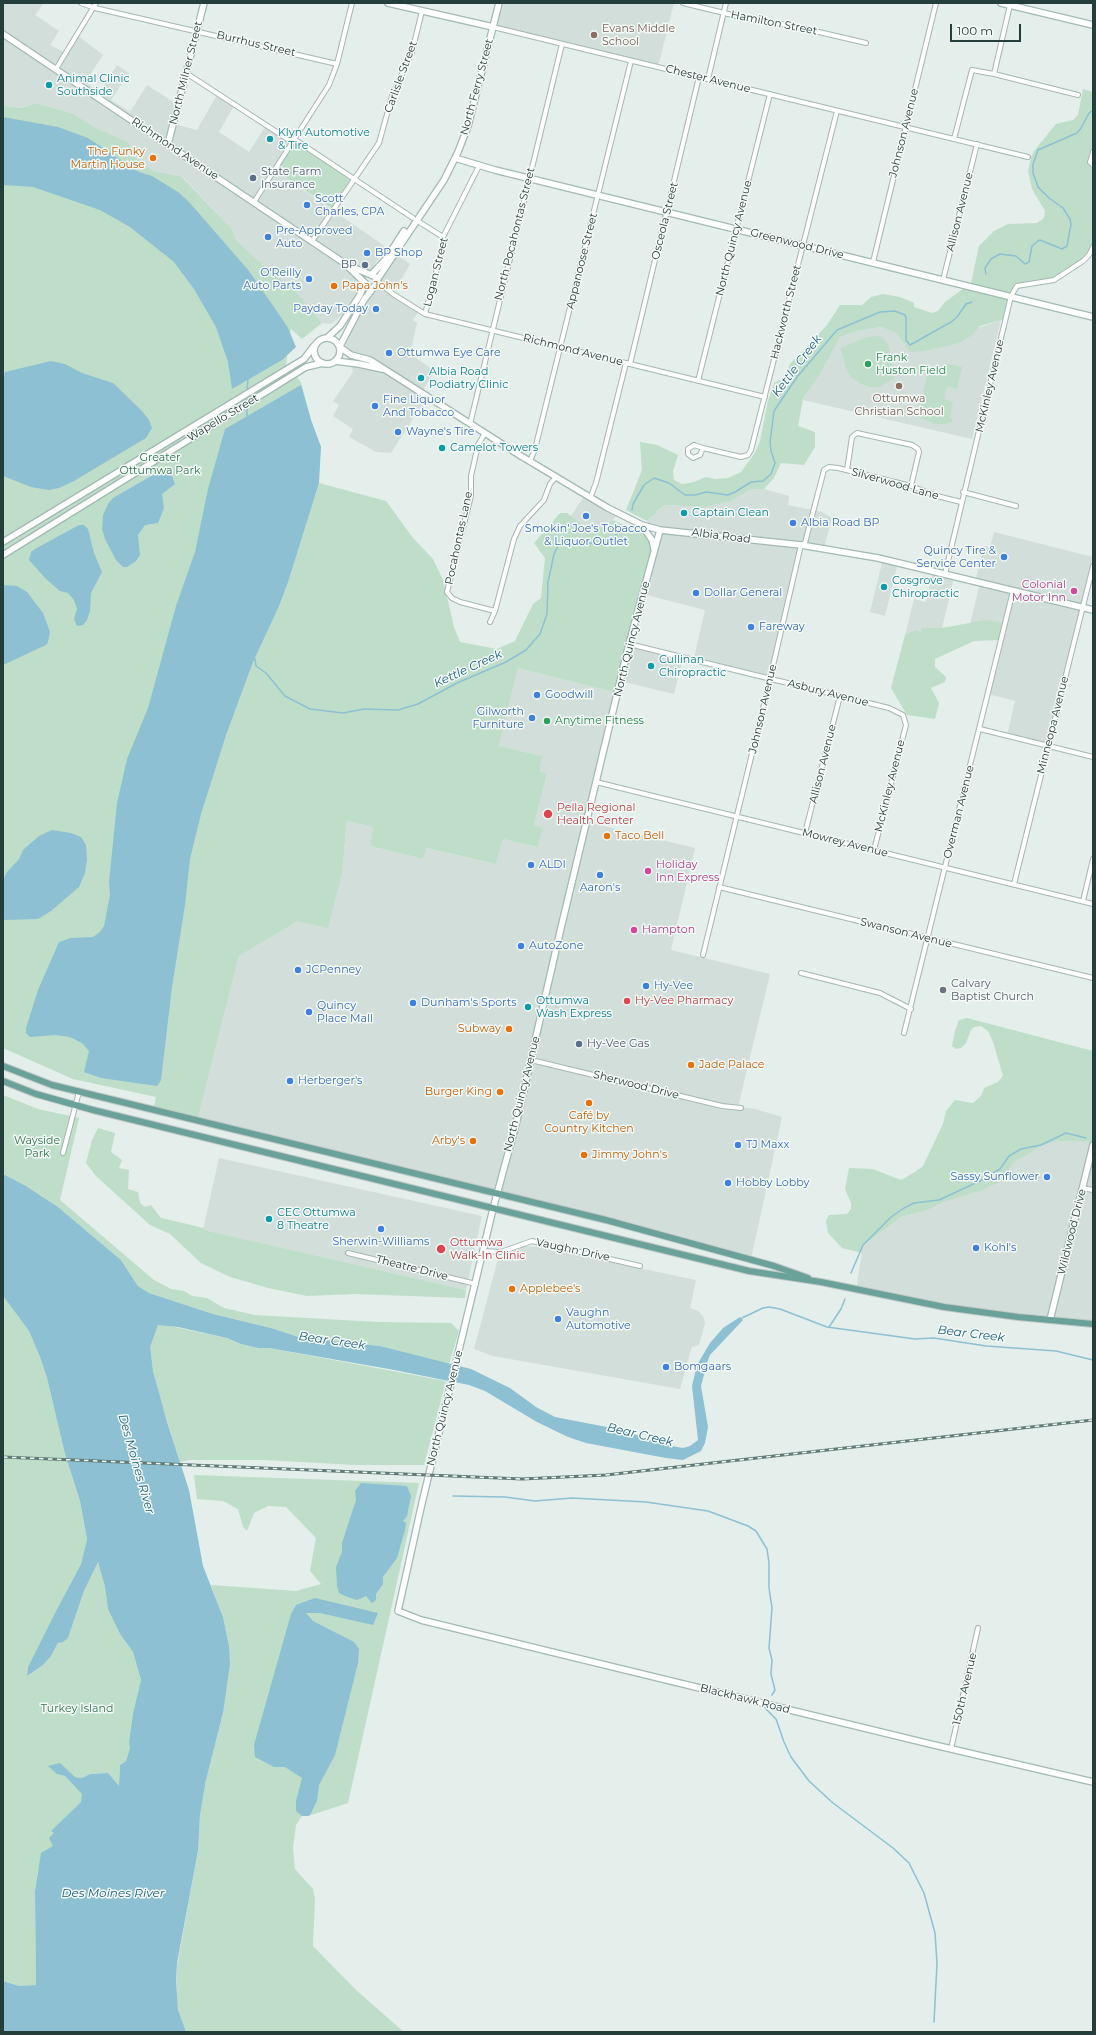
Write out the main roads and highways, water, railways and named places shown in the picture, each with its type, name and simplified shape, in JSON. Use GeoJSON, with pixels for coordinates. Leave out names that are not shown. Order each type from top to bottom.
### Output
{"type":"FeatureCollection","features":[{"type":"Feature","properties":{"kind":"main road"},"geometry":{"type":"LineString","coordinates":[[3,1066],[52,1085],[606,1220],[755,1261],[821,1282]]}},
{"type":"Feature","properties":{"kind":"main road"},"geometry":{"type":"LineString","coordinates":[[3,1081],[36,1094],[76,1105],[749,1271],[821,1282],[916,1303],[1093,1324]]}},
{"type":"Feature","properties":{"kind":"water"},"geometry":{"type":"Polygon","coordinates":[[[3,117],[58,127],[88,138],[139,172],[152,176],[178,192],[189,202],[249,271],[287,326],[296,347],[282,360],[232,389],[228,362],[216,327],[194,289],[174,262],[130,227],[100,210],[33,187],[3,185],[3,117]]]}},
{"type":"Feature","properties":{"kind":"water"},"geometry":{"type":"Polygon","coordinates":[[[51,361],[65,364],[82,373],[113,383],[142,411],[149,420],[152,428],[146,438],[74,481],[59,488],[49,490],[31,487],[3,476],[3,381],[5,372],[51,361]]]}},
{"type":"Feature","properties":{"kind":"water"},"geometry":{"type":"Polygon","coordinates":[[[301,385],[311,420],[321,447],[319,483],[288,582],[279,606],[253,662],[226,735],[201,814],[190,859],[161,1080],[157,1086],[101,1078],[84,1072],[89,1051],[82,1043],[70,1037],[56,1035],[30,1037],[26,1033],[26,1028],[38,990],[59,942],[71,938],[93,937],[100,932],[104,926],[110,895],[109,882],[117,803],[127,759],[148,708],[176,606],[195,552],[208,489],[225,429],[301,385]]]}},
{"type":"Feature","properties":{"kind":"water"},"geometry":{"type":"Polygon","coordinates":[[[158,472],[171,473],[175,484],[162,494],[164,508],[158,523],[145,525],[138,535],[140,555],[136,561],[127,567],[123,567],[116,560],[105,539],[102,529],[103,515],[108,504],[113,498],[158,472]]]}},
{"type":"Feature","properties":{"kind":"water"},"geometry":{"type":"Polygon","coordinates":[[[79,525],[84,525],[88,529],[94,553],[102,572],[91,593],[90,611],[87,620],[83,625],[77,626],[74,619],[77,609],[74,600],[68,593],[60,591],[46,579],[29,560],[31,552],[35,549],[79,525]]]}},
{"type":"Feature","properties":{"kind":"water"},"geometry":{"type":"Polygon","coordinates":[[[3,585],[17,586],[27,592],[43,613],[50,632],[46,645],[3,665],[3,585]]]}},
{"type":"Feature","properties":{"kind":"water"},"geometry":{"type":"Polygon","coordinates":[[[52,830],[71,833],[81,837],[86,845],[87,860],[85,873],[79,887],[51,911],[38,919],[3,920],[3,880],[7,872],[19,859],[23,850],[39,836],[52,830]]]}},
{"type":"Feature","properties":{"kind":"water","name":"Des Moines River"},"geometry":{"type":"Polygon","coordinates":[[[3,1174],[26,1186],[58,1207],[121,1260],[138,1286],[149,1293],[213,1314],[271,1328],[302,1338],[380,1346],[471,1369],[510,1388],[536,1407],[555,1417],[617,1429],[672,1446],[683,1448],[690,1446],[698,1440],[692,1386],[697,1365],[710,1343],[723,1328],[740,1317],[743,1320],[710,1355],[701,1386],[708,1427],[705,1443],[701,1451],[683,1460],[586,1443],[568,1437],[537,1422],[485,1391],[469,1385],[389,1369],[269,1348],[258,1348],[241,1344],[227,1338],[178,1327],[158,1325],[150,1347],[153,1371],[167,1422],[189,1490],[203,1566],[223,1617],[229,1646],[230,1664],[223,1713],[206,1780],[200,1815],[198,1851],[177,1963],[176,1982],[178,2010],[186,2032],[3,2032],[3,1981],[19,1986],[36,1985],[35,1891],[41,1853],[53,1846],[49,1838],[54,1833],[51,1831],[81,1802],[82,1794],[65,1776],[57,1774],[48,1766],[60,1763],[75,1777],[82,1778],[90,1774],[108,1773],[119,1786],[120,1765],[126,1761],[130,1748],[129,1742],[133,1713],[141,1680],[133,1652],[120,1634],[108,1609],[105,1587],[98,1562],[84,1591],[68,1638],[63,1642],[58,1643],[51,1656],[43,1665],[27,1676],[28,1667],[81,1564],[87,1539],[80,1501],[65,1454],[47,1378],[40,1357],[29,1331],[3,1296],[3,1174]]]}},
{"type":"Feature","properties":{"kind":"water"},"geometry":{"type":"Polygon","coordinates":[[[361,1483],[407,1486],[411,1496],[407,1516],[403,1521],[406,1523],[405,1530],[397,1558],[383,1577],[383,1584],[376,1594],[376,1600],[372,1603],[366,1596],[357,1600],[345,1596],[339,1593],[337,1586],[336,1567],[342,1552],[342,1543],[356,1500],[355,1491],[361,1483]]]}},
{"type":"Feature","properties":{"kind":"water"},"geometry":{"type":"Polygon","coordinates":[[[315,1598],[378,1613],[373,1625],[320,1613],[306,1613],[313,1621],[354,1642],[359,1649],[358,1663],[335,1755],[319,1785],[317,1801],[310,1815],[302,1816],[296,1811],[296,1801],[302,1778],[285,1767],[274,1767],[255,1757],[254,1745],[291,1614],[296,1605],[315,1598]]]}},
{"type":"Feature","properties":{"kind":"waterway","name":"Kettle Creek"},"geometry":{"type":"LineString","coordinates":[[986,274],[985,268],[991,259],[1000,254],[1016,256],[1025,264],[1029,262],[1032,246],[1040,240],[1062,249],[1067,246],[1071,224],[1070,219],[1063,208],[1049,198],[1038,187],[1033,173],[1033,164],[1038,150],[1077,133],[1089,113],[1093,110]]}},
{"type":"Feature","properties":{"kind":"waterway","name":"Kettle Creek"},"geometry":{"type":"LineString","coordinates":[[632,510],[633,504],[644,485],[654,478],[669,483],[685,495],[695,495],[706,492],[728,495],[751,482],[763,481],[771,474],[775,463],[770,442],[774,411],[797,377],[837,330],[880,312],[895,311],[905,315],[906,340],[910,345],[951,322],[957,317],[966,304],[972,302]]}},
{"type":"Feature","properties":{"kind":"waterway"},"geometry":{"type":"LineString","coordinates":[[247,391],[248,379]]}},
{"type":"Feature","properties":{"kind":"waterway"},"geometry":{"type":"LineString","coordinates":[[247,405],[247,419]]}},
{"type":"Feature","properties":{"kind":"waterway","name":"Kettle Creek"},"geometry":{"type":"LineString","coordinates":[[253,659],[255,659],[256,666],[266,673],[285,696],[310,709],[343,713],[364,709],[398,710],[418,704],[457,683],[506,662],[526,650],[540,634],[547,614],[548,582],[554,554],[558,546],[570,540],[601,545],[612,539],[623,527]]}},
{"type":"Feature","properties":{"kind":"waterway"},"geometry":{"type":"LineString","coordinates":[[851,1273],[863,1245],[891,1217],[904,1208],[914,1203],[939,1200],[982,1180],[1000,1169],[1009,1156],[1021,1149],[1041,1145],[1066,1133],[1086,1138]]}},
{"type":"Feature","properties":{"kind":"waterway"},"geometry":{"type":"LineString","coordinates":[[829,1327],[841,1309],[845,1299]]}},
{"type":"Feature","properties":{"kind":"waterway","name":"Bear Creek"},"geometry":{"type":"LineString","coordinates":[[742,1318],[763,1308],[769,1307],[780,1309],[827,1327],[915,1339],[934,1338],[986,1346],[1056,1351],[1093,1360]]}},
{"type":"Feature","properties":{"kind":"waterway"},"geometry":{"type":"LineString","coordinates":[[453,1496],[505,1497],[535,1501],[572,1498],[646,1502],[708,1511],[748,1526],[756,1531],[767,1549],[769,1563],[769,1588],[772,1608],[769,1648],[772,1660],[771,1674],[775,1690],[772,1695]]}},
{"type":"Feature","properties":{"kind":"waterway"},"geometry":{"type":"LineString","coordinates":[[766,1709],[776,1719],[791,1757],[809,1781],[833,1803],[893,1848],[909,1863],[924,1893],[935,1933],[937,1963],[934,2022]]}},
{"type":"Feature","properties":{"kind":"railway"},"geometry":{"type":"LineString","coordinates":[[3,1457],[522,1479],[606,1475],[1093,1420]]}},
{"type":"Feature","properties":{"kind":"place","name":"Evans Middle School"},"geometry":{"type":"Point","coordinates":[594,35]}},
{"type":"Feature","properties":{"kind":"place","name":"Animal Clinic Southside"},"geometry":{"type":"Point","coordinates":[49,85]}},
{"type":"Feature","properties":{"kind":"place","name":"Klyn Automotive & Tire"},"geometry":{"type":"Point","coordinates":[270,139]}},
{"type":"Feature","properties":{"kind":"place","name":"The Funky Martin House"},"geometry":{"type":"Point","coordinates":[153,158]}},
{"type":"Feature","properties":{"kind":"place","name":"State Farm Insurance"},"geometry":{"type":"Point","coordinates":[253,178]}},
{"type":"Feature","properties":{"kind":"place","name":"Scott Charles, CPA"},"geometry":{"type":"Point","coordinates":[307,205]}},
{"type":"Feature","properties":{"kind":"place","name":"Pre-Approved Auto"},"geometry":{"type":"Point","coordinates":[268,237]}},
{"type":"Feature","properties":{"kind":"place","name":"BP Shop"},"geometry":{"type":"Point","coordinates":[367,253]}},
{"type":"Feature","properties":{"kind":"place","name":"BP"},"geometry":{"type":"Point","coordinates":[365,265]}},
{"type":"Feature","properties":{"kind":"place","name":"O'Reilly Auto Parts"},"geometry":{"type":"Point","coordinates":[309,279]}},
{"type":"Feature","properties":{"kind":"place","name":"Papa John's"},"geometry":{"type":"Point","coordinates":[334,286]}},
{"type":"Feature","properties":{"kind":"place","name":"Payday Today"},"geometry":{"type":"Point","coordinates":[376,309]}},
{"type":"Feature","properties":{"kind":"place","name":"Ottumwa Eye Care"},"geometry":{"type":"Point","coordinates":[389,353]}},
{"type":"Feature","properties":{"kind":"place","name":"Frank Huston Field"},"geometry":{"type":"Point","coordinates":[868,364]}},
{"type":"Feature","properties":{"kind":"place","name":"Albia Road Podiatry Clinic"},"geometry":{"type":"Point","coordinates":[421,378]}},
{"type":"Feature","properties":{"kind":"place","name":"Ottumwa Christian School"},"geometry":{"type":"Point","coordinates":[899,386]}},
{"type":"Feature","properties":{"kind":"place","name":"Fine Liquor And Tobacco"},"geometry":{"type":"Point","coordinates":[375,406]}},
{"type":"Feature","properties":{"kind":"place","name":"Wayne's Tire"},"geometry":{"type":"Point","coordinates":[398,432]}},
{"type":"Feature","properties":{"kind":"place","name":"Camelot Towers"},"geometry":{"type":"Point","coordinates":[442,448]}},
{"type":"Feature","properties":{"kind":"place","name":"Captain Clean"},"geometry":{"type":"Point","coordinates":[684,513]}},
{"type":"Feature","properties":{"kind":"place","name":"Smokin' Joe's Tobacco & Liquor Outlet"},"geometry":{"type":"Point","coordinates":[586,516]}},
{"type":"Feature","properties":{"kind":"place","name":"Albia Road BP"},"geometry":{"type":"Point","coordinates":[793,523]}},
{"type":"Feature","properties":{"kind":"place","name":"Quincy Tire & Service Center"},"geometry":{"type":"Point","coordinates":[1004,557]}},
{"type":"Feature","properties":{"kind":"place","name":"Cosgrove Chiropractic"},"geometry":{"type":"Point","coordinates":[884,587]}},
{"type":"Feature","properties":{"kind":"place","name":"Colonial Motor Inn"},"geometry":{"type":"Point","coordinates":[1074,591]}},
{"type":"Feature","properties":{"kind":"place","name":"Dollar General"},"geometry":{"type":"Point","coordinates":[696,593]}},
{"type":"Feature","properties":{"kind":"place","name":"Fareway"},"geometry":{"type":"Point","coordinates":[751,627]}},
{"type":"Feature","properties":{"kind":"place","name":"Cullinan Chiropractic"},"geometry":{"type":"Point","coordinates":[651,666]}},
{"type":"Feature","properties":{"kind":"place","name":"Goodwill"},"geometry":{"type":"Point","coordinates":[537,695]}},
{"type":"Feature","properties":{"kind":"place","name":"Gilworth Furniture"},"geometry":{"type":"Point","coordinates":[532,718]}},
{"type":"Feature","properties":{"kind":"place","name":"Anytime Fitness"},"geometry":{"type":"Point","coordinates":[547,721]}},
{"type":"Feature","properties":{"kind":"place","name":"Pella Regional Health Center"},"geometry":{"type":"Point","coordinates":[548,814]}},
{"type":"Feature","properties":{"kind":"place","name":"Taco Bell"},"geometry":{"type":"Point","coordinates":[607,836]}},
{"type":"Feature","properties":{"kind":"place","name":"ALDI"},"geometry":{"type":"Point","coordinates":[531,865]}},
{"type":"Feature","properties":{"kind":"place","name":"Holiday Inn Express"},"geometry":{"type":"Point","coordinates":[648,871]}},
{"type":"Feature","properties":{"kind":"place","name":"Aaron's"},"geometry":{"type":"Point","coordinates":[600,875]}},
{"type":"Feature","properties":{"kind":"place","name":"Hampton"},"geometry":{"type":"Point","coordinates":[634,930]}},
{"type":"Feature","properties":{"kind":"place","name":"AutoZone"},"geometry":{"type":"Point","coordinates":[521,946]}},
{"type":"Feature","properties":{"kind":"place","name":"JCPenney"},"geometry":{"type":"Point","coordinates":[298,970]}},
{"type":"Feature","properties":{"kind":"place","name":"Hy-Vee"},"geometry":{"type":"Point","coordinates":[646,986]}},
{"type":"Feature","properties":{"kind":"place","name":"Calvary Baptist Church"},"geometry":{"type":"Point","coordinates":[943,990]}},
{"type":"Feature","properties":{"kind":"place","name":"Hy-Vee Pharmacy"},"geometry":{"type":"Point","coordinates":[627,1001]}},
{"type":"Feature","properties":{"kind":"place","name":"Dunham's Sports"},"geometry":{"type":"Point","coordinates":[413,1003]}},
{"type":"Feature","properties":{"kind":"place","name":"Ottumwa Wash Express"},"geometry":{"type":"Point","coordinates":[528,1007]}},
{"type":"Feature","properties":{"kind":"place","name":"Quincy Place Mall"},"geometry":{"type":"Point","coordinates":[309,1012]}},
{"type":"Feature","properties":{"kind":"place","name":"Subway"},"geometry":{"type":"Point","coordinates":[509,1029]}},
{"type":"Feature","properties":{"kind":"place","name":"Hy-Vee Gas"},"geometry":{"type":"Point","coordinates":[579,1044]}},
{"type":"Feature","properties":{"kind":"place","name":"Jade Palace"},"geometry":{"type":"Point","coordinates":[691,1065]}},
{"type":"Feature","properties":{"kind":"place","name":"Herberger's"},"geometry":{"type":"Point","coordinates":[290,1081]}},
{"type":"Feature","properties":{"kind":"place","name":"Burger King"},"geometry":{"type":"Point","coordinates":[500,1092]}},
{"type":"Feature","properties":{"kind":"place","name":"Café by Country Kitchen"},"geometry":{"type":"Point","coordinates":[589,1103]}},
{"type":"Feature","properties":{"kind":"place","name":"Arby's"},"geometry":{"type":"Point","coordinates":[473,1141]}},
{"type":"Feature","properties":{"kind":"place","name":"TJ Maxx"},"geometry":{"type":"Point","coordinates":[738,1145]}},
{"type":"Feature","properties":{"kind":"place","name":"Jimmy John's"},"geometry":{"type":"Point","coordinates":[584,1155]}},
{"type":"Feature","properties":{"kind":"place","name":"Sassy Sunflower"},"geometry":{"type":"Point","coordinates":[1047,1177]}},
{"type":"Feature","properties":{"kind":"place","name":"Hobby Lobby"},"geometry":{"type":"Point","coordinates":[728,1183]}},
{"type":"Feature","properties":{"kind":"place","name":"CEC Ottumwa 8 Theatre"},"geometry":{"type":"Point","coordinates":[269,1219]}},
{"type":"Feature","properties":{"kind":"place","name":"Sherwin-Williams"},"geometry":{"type":"Point","coordinates":[381,1229]}},
{"type":"Feature","properties":{"kind":"place","name":"Kohl's"},"geometry":{"type":"Point","coordinates":[976,1248]}},
{"type":"Feature","properties":{"kind":"place","name":"Ottumwa Walk-In Clinic"},"geometry":{"type":"Point","coordinates":[441,1249]}},
{"type":"Feature","properties":{"kind":"place","name":"Applebee's"},"geometry":{"type":"Point","coordinates":[512,1289]}},
{"type":"Feature","properties":{"kind":"place","name":"Vaughn Automotive"},"geometry":{"type":"Point","coordinates":[558,1319]}},
{"type":"Feature","properties":{"kind":"place","name":"Bomgaars"},"geometry":{"type":"Point","coordinates":[666,1367]}},
{"type":"Feature","properties":{"kind":"park label","name":"Greater Ottumwa Park"},"geometry":{"type":"Point","coordinates":[160,464]}},
{"type":"Feature","properties":{"kind":"park label","name":"Wayside Park"},"geometry":{"type":"Point","coordinates":[37,1147]}},
{"type":"Feature","properties":{"kind":"park label","name":"Turkey Island"},"geometry":{"type":"Point","coordinates":[77,1709]}}]}
